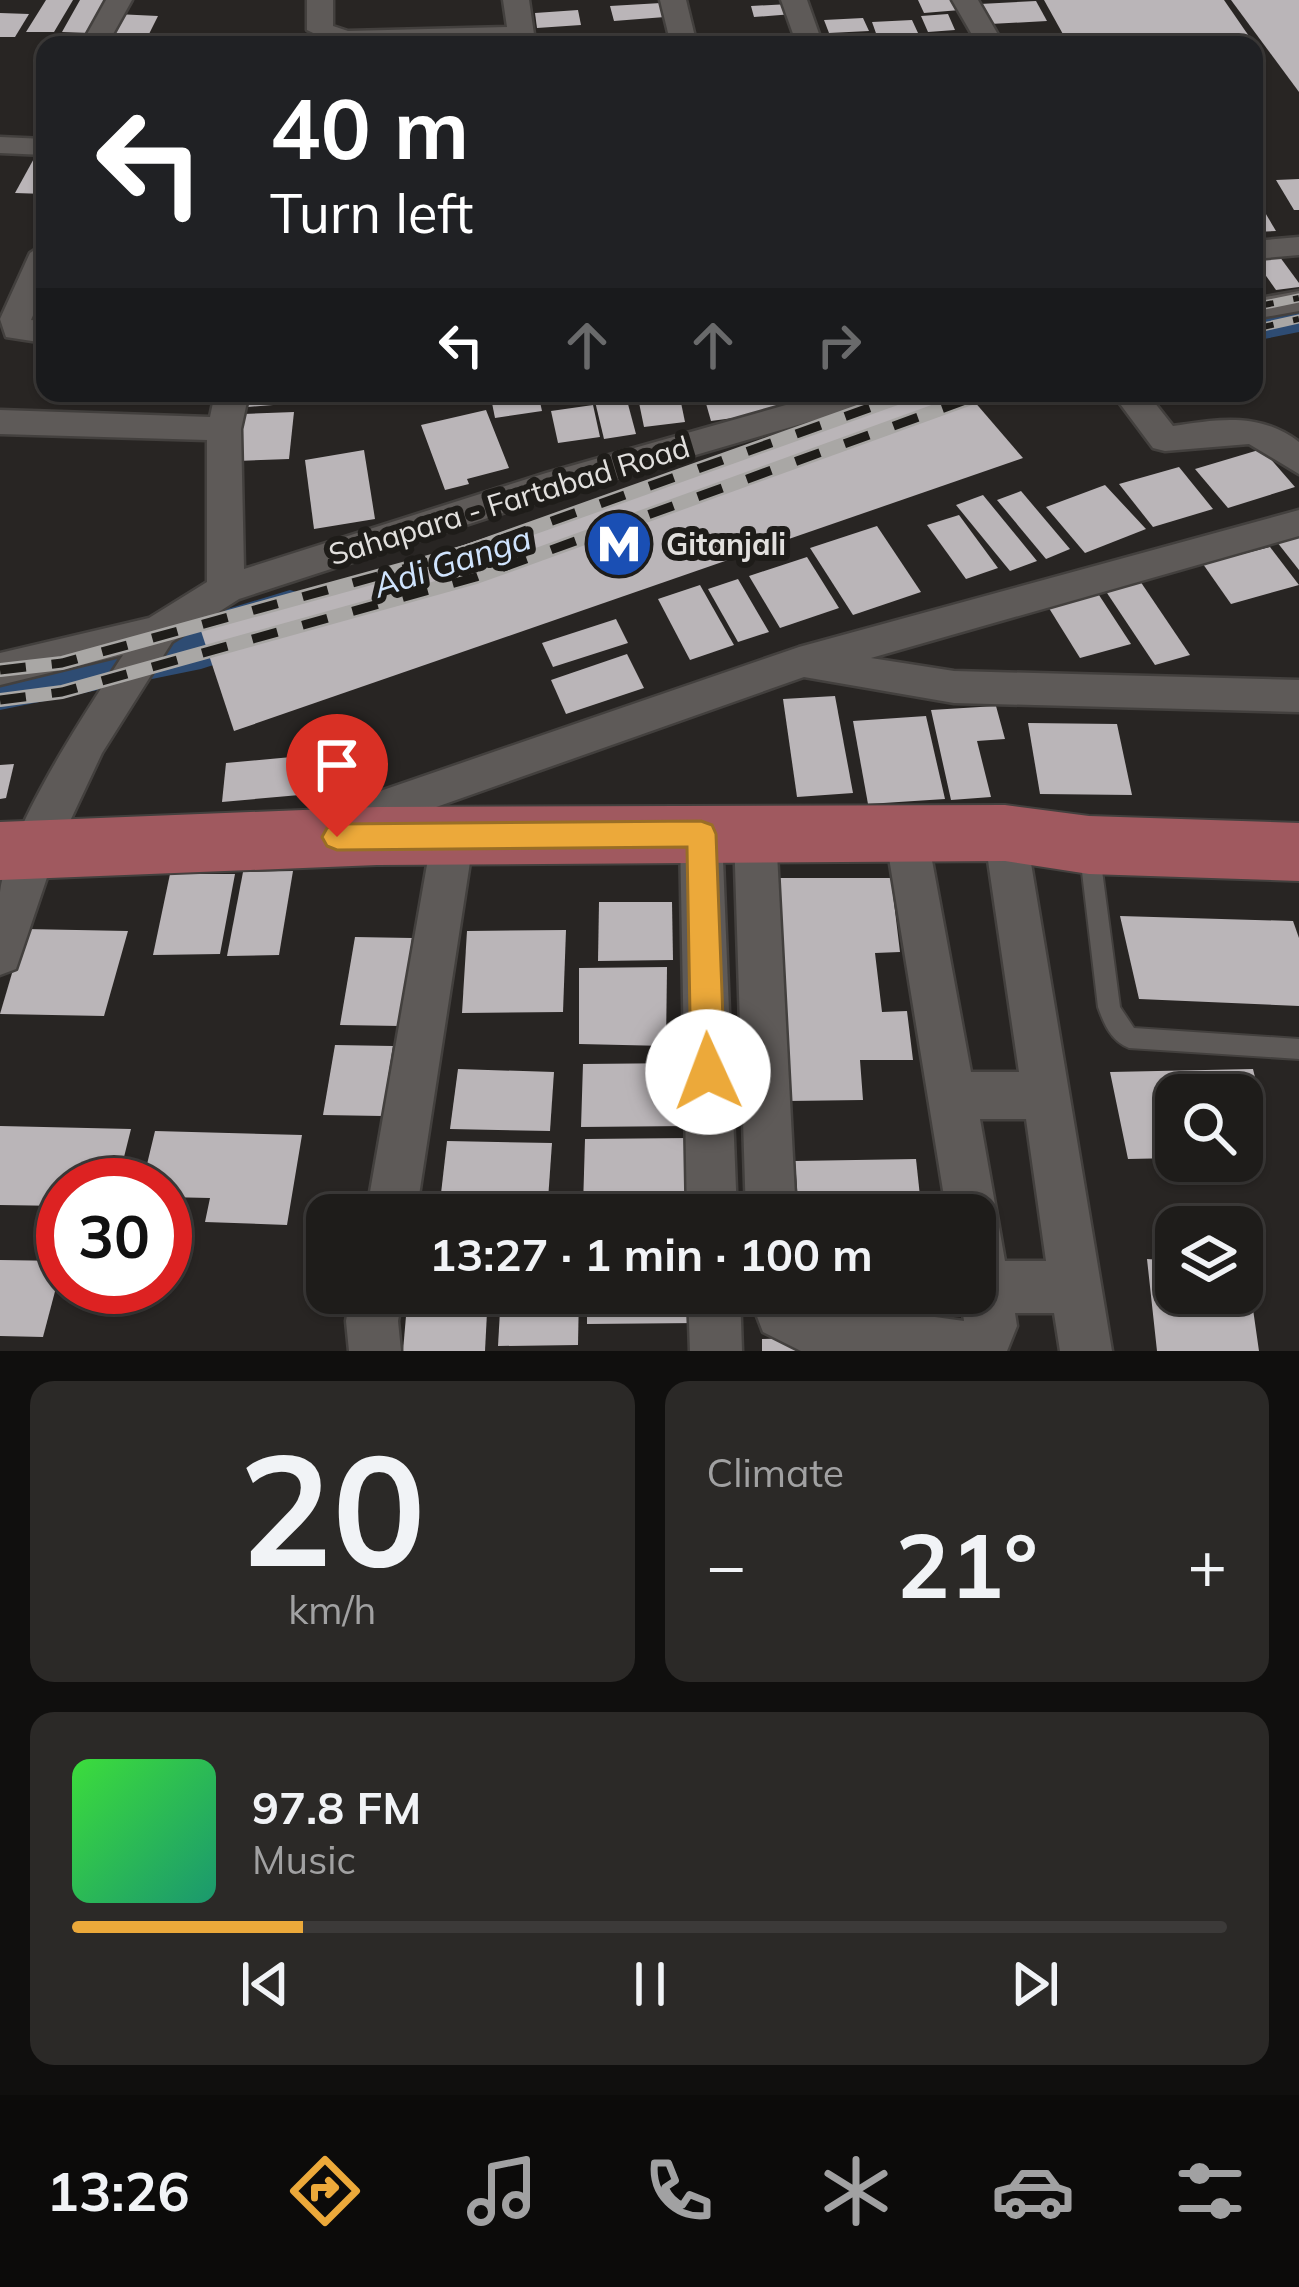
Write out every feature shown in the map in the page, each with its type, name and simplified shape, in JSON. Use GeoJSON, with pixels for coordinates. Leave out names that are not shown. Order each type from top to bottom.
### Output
{"type":"FeatureCollection","features":[{"type":"Feature","properties":{"kind":"main road"},"geometry":{"type":"LineString","coordinates":[[18,851],[297,838],[1005,832],[1089,844],[1299,852]]}},
{"type":"Feature","properties":{"kind":"street"},"geometry":{"type":"LineString","coordinates":[[99,36],[118,0]]}},
{"type":"Feature","properties":{"kind":"street"},"geometry":{"type":"LineString","coordinates":[[320,0],[320,30],[339,36]]}},
{"type":"Feature","properties":{"kind":"street"},"geometry":{"type":"LineString","coordinates":[[516,0],[522,36]]}},
{"type":"Feature","properties":{"kind":"street"},"geometry":{"type":"LineString","coordinates":[[673,0],[683,36]]}},
{"type":"Feature","properties":{"kind":"street"},"geometry":{"type":"LineString","coordinates":[[794,0],[807,36]]}},
{"type":"Feature","properties":{"kind":"street"},"geometry":{"type":"LineString","coordinates":[[964,0],[986,36]]}},
{"type":"Feature","properties":{"kind":"street"},"geometry":{"type":"LineString","coordinates":[[0,145],[36,147]]}},
{"type":"Feature","properties":{"kind":"street"},"geometry":{"type":"LineString","coordinates":[[1263,249],[1299,246]]}},
{"type":"Feature","properties":{"kind":"street"},"geometry":{"type":"LineString","coordinates":[[21,330],[18,311],[36,272]]}},
{"type":"Feature","properties":{"kind":"street"},"geometry":{"type":"LineString","coordinates":[[1263,307],[1299,301]]}},
{"type":"Feature","properties":{"kind":"street"},"geometry":{"type":"LineString","coordinates":[[226,589],[224,429],[230,402]]}},
{"type":"Feature","properties":{"kind":"street","name":"Sahapara - Fartabad Road"},"geometry":{"type":"LineString","coordinates":[[0,669],[151,643],[226,589],[811,402]]}},
{"type":"Feature","properties":{"kind":"street"},"geometry":{"type":"LineString","coordinates":[[1136,402],[1166,439],[1251,428],[1284,446],[1299,462]]}},
{"type":"Feature","properties":{"kind":"street"},"geometry":{"type":"LineString","coordinates":[[0,422],[224,429]]}},
{"type":"Feature","properties":{"kind":"street"},"geometry":{"type":"LineString","coordinates":[[297,838],[799,663],[1299,523]]}},
{"type":"Feature","properties":{"kind":"street"},"geometry":{"type":"LineString","coordinates":[[0,954],[18,851],[151,643]]}},
{"type":"Feature","properties":{"kind":"street"},"geometry":{"type":"LineString","coordinates":[[799,663],[954,687],[1299,696]]}},
{"type":"Feature","properties":{"kind":"street"},"geometry":{"type":"LineString","coordinates":[[1005,832],[1086,1351]]}},
{"type":"Feature","properties":{"kind":"street"},"geometry":{"type":"LineString","coordinates":[[906,833],[968,1194]]}},
{"type":"Feature","properties":{"kind":"street"},"geometry":{"type":"LineString","coordinates":[[713,1194],[728,834]]}},
{"type":"Feature","properties":{"kind":"street"},"geometry":{"type":"LineString","coordinates":[[728,834],[768,1194]]}},
{"type":"Feature","properties":{"kind":"street"},"geometry":{"type":"LineString","coordinates":[[394,1194],[453,836]]}},
{"type":"Feature","properties":{"kind":"street"},"geometry":{"type":"LineString","coordinates":[[951,1096],[1045,1095]]}},
{"type":"Feature","properties":{"kind":"street"},"geometry":{"type":"LineString","coordinates":[[996,1288],[1076,1287]]}},
{"type":"Feature","properties":{"kind":"street"},"geometry":{"type":"LineString","coordinates":[[373,1314],[375,1351]]}},
{"type":"Feature","properties":{"kind":"street"},"geometry":{"type":"LineString","coordinates":[[715,1314],[716,1351]]}},
{"type":"Feature","properties":{"kind":"street"},"geometry":{"type":"LineString","coordinates":[[781,1314],[795,1324],[965,1348],[984,1342],[991,1326],[989,1314]]}},
{"type":"Feature","properties":{"kind":"lane"},"geometry":{"type":"LineString","coordinates":[[1089,844],[1108,1007],[1129,1038],[1299,1049]]}},
{"type":"Feature","properties":{"kind":"building"},"geometry":{"type":"Polygon","coordinates":[[[46,0],[73,0],[54,32],[26,32],[46,0]]]}},
{"type":"Feature","properties":{"kind":"building"},"geometry":{"type":"Polygon","coordinates":[[[80,0],[107,0],[90,33],[62,32],[80,0]]]}},
{"type":"Feature","properties":{"kind":"building"},"geometry":{"type":"Polygon","coordinates":[[[918,0],[955,0],[960,10],[924,13],[918,0]]]}},
{"type":"Feature","properties":{"kind":"building"},"geometry":{"type":"Polygon","coordinates":[[[1044,0],[1224,0],[1249,36],[1064,36],[1044,0]]]}},
{"type":"Feature","properties":{"kind":"building"},"geometry":{"type":"Polygon","coordinates":[[[1231,0],[1299,0],[1299,92],[1263,43],[1263,36],[1258,36],[1231,0]]]}},
{"type":"Feature","properties":{"kind":"building"},"geometry":{"type":"Polygon","coordinates":[[[1036,1],[1047,21],[990,24],[980,4],[1036,1]]]}},
{"type":"Feature","properties":{"kind":"building"},"geometry":{"type":"Polygon","coordinates":[[[661,3],[665,17],[614,21],[610,6],[661,3]]]}},
{"type":"Feature","properties":{"kind":"building"},"geometry":{"type":"Polygon","coordinates":[[[790,4],[793,14],[754,17],[751,6],[790,4]]]}},
{"type":"Feature","properties":{"kind":"building"},"geometry":{"type":"Polygon","coordinates":[[[578,10],[581,25],[537,28],[535,13],[578,10]]]}},
{"type":"Feature","properties":{"kind":"building"},"geometry":{"type":"Polygon","coordinates":[[[0,13],[29,14],[15,37],[0,37],[0,13]]]}},
{"type":"Feature","properties":{"kind":"building"},"geometry":{"type":"Polygon","coordinates":[[[116,14],[158,16],[148,36],[106,34],[116,14]]]}},
{"type":"Feature","properties":{"kind":"building"},"geometry":{"type":"Polygon","coordinates":[[[948,14],[955,30],[928,32],[921,16],[948,14]]]}},
{"type":"Feature","properties":{"kind":"building"},"geometry":{"type":"Polygon","coordinates":[[[863,18],[869,31],[829,33],[824,20],[863,18]]]}},
{"type":"Feature","properties":{"kind":"building"},"geometry":{"type":"Polygon","coordinates":[[[912,20],[918,33],[877,36],[872,22],[912,20]]]}},
{"type":"Feature","properties":{"kind":"building"},"geometry":{"type":"Polygon","coordinates":[[[36,155],[36,194],[15,193],[36,155]]]}},
{"type":"Feature","properties":{"kind":"building"},"geometry":{"type":"Polygon","coordinates":[[[1299,179],[1299,210],[1294,210],[1276,180],[1299,179]]]}},
{"type":"Feature","properties":{"kind":"building"},"geometry":{"type":"Polygon","coordinates":[[[1263,209],[1276,231],[1263,232],[1263,209]]]}},
{"type":"Feature","properties":{"kind":"building"},"geometry":{"type":"Polygon","coordinates":[[[1274,249],[1299,287],[1276,290],[1263,272],[1263,251],[1274,249]]]}},
{"type":"Feature","properties":{"kind":"building"},"geometry":{"type":"Polygon","coordinates":[[[248,402],[311,402],[248,407],[248,402]]]}},
{"type":"Feature","properties":{"kind":"building"},"geometry":{"type":"Polygon","coordinates":[[[492,402],[540,402],[542,411],[495,418],[492,402]]]}},
{"type":"Feature","properties":{"kind":"building"},"geometry":{"type":"Polygon","coordinates":[[[595,402],[627,402],[636,434],[604,439],[595,402]]]}},
{"type":"Feature","properties":{"kind":"building"},"geometry":{"type":"Polygon","coordinates":[[[639,402],[681,402],[685,422],[644,427],[639,402]]]}},
{"type":"Feature","properties":{"kind":"building"},"geometry":{"type":"Polygon","coordinates":[[[706,402],[782,402],[785,411],[711,421],[706,402]]]}},
{"type":"Feature","properties":{"kind":"building","name":"Gitanjali"},"geometry":{"type":"Polygon","coordinates":[[[901,402],[975,402],[1023,458],[234,731],[201,631],[901,402]]]}},
{"type":"Feature","properties":{"kind":"building"},"geometry":{"type":"Polygon","coordinates":[[[593,405],[600,437],[558,443],[551,411],[593,405]]]}},
{"type":"Feature","properties":{"kind":"building"},"geometry":{"type":"Polygon","coordinates":[[[486,410],[509,468],[445,490],[421,425],[486,410]]]}},
{"type":"Feature","properties":{"kind":"building"},"geometry":{"type":"Polygon","coordinates":[[[294,412],[289,459],[237,461],[244,414],[294,412]]]}},
{"type":"Feature","properties":{"kind":"building"},"geometry":{"type":"Polygon","coordinates":[[[1262,449],[1295,487],[1228,508],[1195,469],[1262,449]]]}},
{"type":"Feature","properties":{"kind":"building"},"geometry":{"type":"Polygon","coordinates":[[[364,450],[375,519],[314,529],[305,460],[364,450]]]}},
{"type":"Feature","properties":{"kind":"building"},"geometry":{"type":"Polygon","coordinates":[[[1179,467],[1213,509],[1153,527],[1119,484],[1179,467]]]}},
{"type":"Feature","properties":{"kind":"building"},"geometry":{"type":"Polygon","coordinates":[[[1105,485],[1146,529],[1085,553],[1046,507],[1105,485]]]}},
{"type":"Feature","properties":{"kind":"building"},"geometry":{"type":"Polygon","coordinates":[[[1021,491],[1070,549],[1046,559],[997,500],[1021,491]]]}},
{"type":"Feature","properties":{"kind":"building"},"geometry":{"type":"Polygon","coordinates":[[[983,495],[1037,561],[1010,571],[956,505],[983,495]]]}},
{"type":"Feature","properties":{"kind":"building"},"geometry":{"type":"Polygon","coordinates":[[[959,515],[998,568],[966,579],[927,525],[959,515]]]}},
{"type":"Feature","properties":{"kind":"building"},"geometry":{"type":"Polygon","coordinates":[[[877,526],[921,592],[853,615],[810,548],[877,526]]]}},
{"type":"Feature","properties":{"kind":"building"},"geometry":{"type":"Polygon","coordinates":[[[1299,536],[1299,570],[1277,542],[1299,536]]]}},
{"type":"Feature","properties":{"kind":"building"},"geometry":{"type":"Polygon","coordinates":[[[1270,547],[1299,585],[1231,604],[1203,564],[1270,547]]]}},
{"type":"Feature","properties":{"kind":"building"},"geometry":{"type":"Polygon","coordinates":[[[807,557],[839,608],[780,628],[749,576],[807,557]]]}},
{"type":"Feature","properties":{"kind":"building"},"geometry":{"type":"Polygon","coordinates":[[[1138,578],[1190,655],[1155,665],[1103,587],[1138,578]]]}},
{"type":"Feature","properties":{"kind":"building"},"geometry":{"type":"Polygon","coordinates":[[[738,579],[769,632],[738,642],[708,589],[738,579]]]}},
{"type":"Feature","properties":{"kind":"building"},"geometry":{"type":"Polygon","coordinates":[[[700,585],[734,645],[690,660],[658,599],[700,585]]]}},
{"type":"Feature","properties":{"kind":"building"},"geometry":{"type":"Polygon","coordinates":[[[1097,592],[1131,644],[1080,658],[1047,605],[1097,592]]]}},
{"type":"Feature","properties":{"kind":"building"},"geometry":{"type":"Polygon","coordinates":[[[616,619],[628,643],[553,667],[542,643],[616,619]]]}},
{"type":"Feature","properties":{"kind":"building"},"geometry":{"type":"Polygon","coordinates":[[[627,654],[644,688],[566,714],[551,680],[627,654]]]}},
{"type":"Feature","properties":{"kind":"building"},"geometry":{"type":"Polygon","coordinates":[[[835,696],[853,793],[797,797],[783,699],[835,696]]]}},
{"type":"Feature","properties":{"kind":"building"},"geometry":{"type":"Polygon","coordinates":[[[996,706],[1005,739],[977,741],[991,797],[951,800],[931,710],[996,706]]]}},
{"type":"Feature","properties":{"kind":"building"},"geometry":{"type":"Polygon","coordinates":[[[926,716],[945,799],[868,804],[853,721],[926,716]]]}},
{"type":"Feature","properties":{"kind":"building"},"geometry":{"type":"Polygon","coordinates":[[[1028,723],[1117,724],[1132,795],[1040,794],[1028,723]]]}},
{"type":"Feature","properties":{"kind":"building"},"geometry":{"type":"Polygon","coordinates":[[[313,755],[311,794],[222,802],[226,763],[313,755]]]}},
{"type":"Feature","properties":{"kind":"building"},"geometry":{"type":"Polygon","coordinates":[[[14,764],[6,798],[0,799],[0,765],[14,764]]]}},
{"type":"Feature","properties":{"kind":"building"},"geometry":{"type":"Polygon","coordinates":[[[293,871],[279,955],[227,956],[243,872],[293,871]]]}},
{"type":"Feature","properties":{"kind":"building"},"geometry":{"type":"Polygon","coordinates":[[[170,874],[235,874],[220,954],[153,955],[170,874]]]}},
{"type":"Feature","properties":{"kind":"building"},"geometry":{"type":"Polygon","coordinates":[[[773,878],[891,878],[900,952],[875,953],[882,1012],[907,1011],[913,1060],[860,1060],[863,1100],[788,1101],[773,878]]]}},
{"type":"Feature","properties":{"kind":"building"},"geometry":{"type":"Polygon","coordinates":[[[599,902],[672,902],[673,960],[598,961],[599,902]]]}},
{"type":"Feature","properties":{"kind":"building"},"geometry":{"type":"Polygon","coordinates":[[[1120,916],[1293,921],[1299,938],[1299,1006],[1139,999],[1120,916]]]}},
{"type":"Feature","properties":{"kind":"building"},"geometry":{"type":"Polygon","coordinates":[[[25,929],[128,931],[104,1016],[0,1014],[25,929]]]}},
{"type":"Feature","properties":{"kind":"building"},"geometry":{"type":"Polygon","coordinates":[[[566,930],[563,1012],[462,1013],[467,931],[566,930]]]}},
{"type":"Feature","properties":{"kind":"building"},"geometry":{"type":"Polygon","coordinates":[[[355,937],[412,938],[400,1026],[340,1025],[355,937]]]}},
{"type":"Feature","properties":{"kind":"building"},"geometry":{"type":"Polygon","coordinates":[[[667,967],[666,1046],[579,1044],[579,968],[667,967]]]}},
{"type":"Feature","properties":{"kind":"building"},"geometry":{"type":"Polygon","coordinates":[[[335,1045],[393,1046],[382,1116],[323,1115],[335,1045]]]}},
{"type":"Feature","properties":{"kind":"building"},"geometry":{"type":"Polygon","coordinates":[[[686,1063],[688,1126],[581,1127],[583,1064],[686,1063]]]}},
{"type":"Feature","properties":{"kind":"building"},"geometry":{"type":"Polygon","coordinates":[[[458,1069],[554,1072],[550,1131],[450,1129],[458,1069]]]}},
{"type":"Feature","properties":{"kind":"building"},"geometry":{"type":"Polygon","coordinates":[[[1253,1069],[1254,1074],[1155,1074],[1155,1158],[1128,1159],[1110,1072],[1253,1069]]]}},
{"type":"Feature","properties":{"kind":"building"},"geometry":{"type":"Polygon","coordinates":[[[0,1126],[131,1129],[124,1158],[36,1158],[36,1206],[0,1205],[0,1126]]]}},
{"type":"Feature","properties":{"kind":"building"},"geometry":{"type":"Polygon","coordinates":[[[155,1131],[302,1135],[287,1225],[205,1222],[210,1198],[192,1198],[192,1158],[148,1158],[155,1131]]]}},
{"type":"Feature","properties":{"kind":"building"},"geometry":{"type":"Polygon","coordinates":[[[690,1138],[691,1194],[583,1194],[585,1139],[690,1138]]]}},
{"type":"Feature","properties":{"kind":"building"},"geometry":{"type":"Polygon","coordinates":[[[447,1141],[552,1143],[548,1194],[441,1194],[447,1141]]]}},
{"type":"Feature","properties":{"kind":"building"},"geometry":{"type":"Polygon","coordinates":[[[916,1159],[920,1194],[797,1194],[795,1161],[916,1159]]]}},
{"type":"Feature","properties":{"kind":"building"},"geometry":{"type":"Polygon","coordinates":[[[1147,1259],[1155,1260],[1155,1314],[1254,1314],[1259,1351],[1157,1351],[1147,1259]]]}},
{"type":"Feature","properties":{"kind":"building"},"geometry":{"type":"Polygon","coordinates":[[[0,1260],[36,1261],[36,1314],[49,1314],[43,1337],[0,1336],[0,1260]]]}},
{"type":"Feature","properties":{"kind":"building"},"geometry":{"type":"Polygon","coordinates":[[[406,1314],[487,1314],[485,1351],[403,1351],[406,1314]]]}},
{"type":"Feature","properties":{"kind":"building"},"geometry":{"type":"Polygon","coordinates":[[[500,1314],[579,1314],[578,1345],[498,1346],[500,1314]]]}},
{"type":"Feature","properties":{"kind":"building"},"geometry":{"type":"Polygon","coordinates":[[[587,1314],[697,1314],[697,1323],[587,1324],[587,1314]]]}},
{"type":"Feature","properties":{"kind":"building"},"geometry":{"type":"Polygon","coordinates":[[[844,1337],[846,1351],[762,1351],[762,1339],[844,1337]]]}},
{"type":"Feature","properties":{"kind":"waterway","name":"Adi Ganga"},"geometry":{"type":"LineString","coordinates":[[1263,321],[1299,314]]}},
{"type":"Feature","properties":{"kind":"waterway","name":"Adi Ganga"},"geometry":{"type":"LineString","coordinates":[[0,683],[201,643],[290,615]]}},
{"type":"Feature","properties":{"kind":"railway"},"geometry":{"type":"LineString","coordinates":[[1263,305],[1299,298]]}},
{"type":"Feature","properties":{"kind":"railway"},"geometry":{"type":"LineString","coordinates":[[1263,327],[1299,319]]}},
{"type":"Feature","properties":{"kind":"railway"},"geometry":{"type":"LineString","coordinates":[[0,670],[62,663],[465,552],[886,402]]}},
{"type":"Feature","properties":{"kind":"railway"},"geometry":{"type":"LineString","coordinates":[[0,700],[62,692],[476,577],[960,402]]}},
{"type":"Feature","properties":{"kind":"place","name":"Gitanjali"},"geometry":{"type":"Point","coordinates":[619,544]}},
{"type":"Feature","properties":{"kind":"route"},"geometry":{"type":"LineString","coordinates":[[337,837],[701,834],[708,1072]]}}]}
